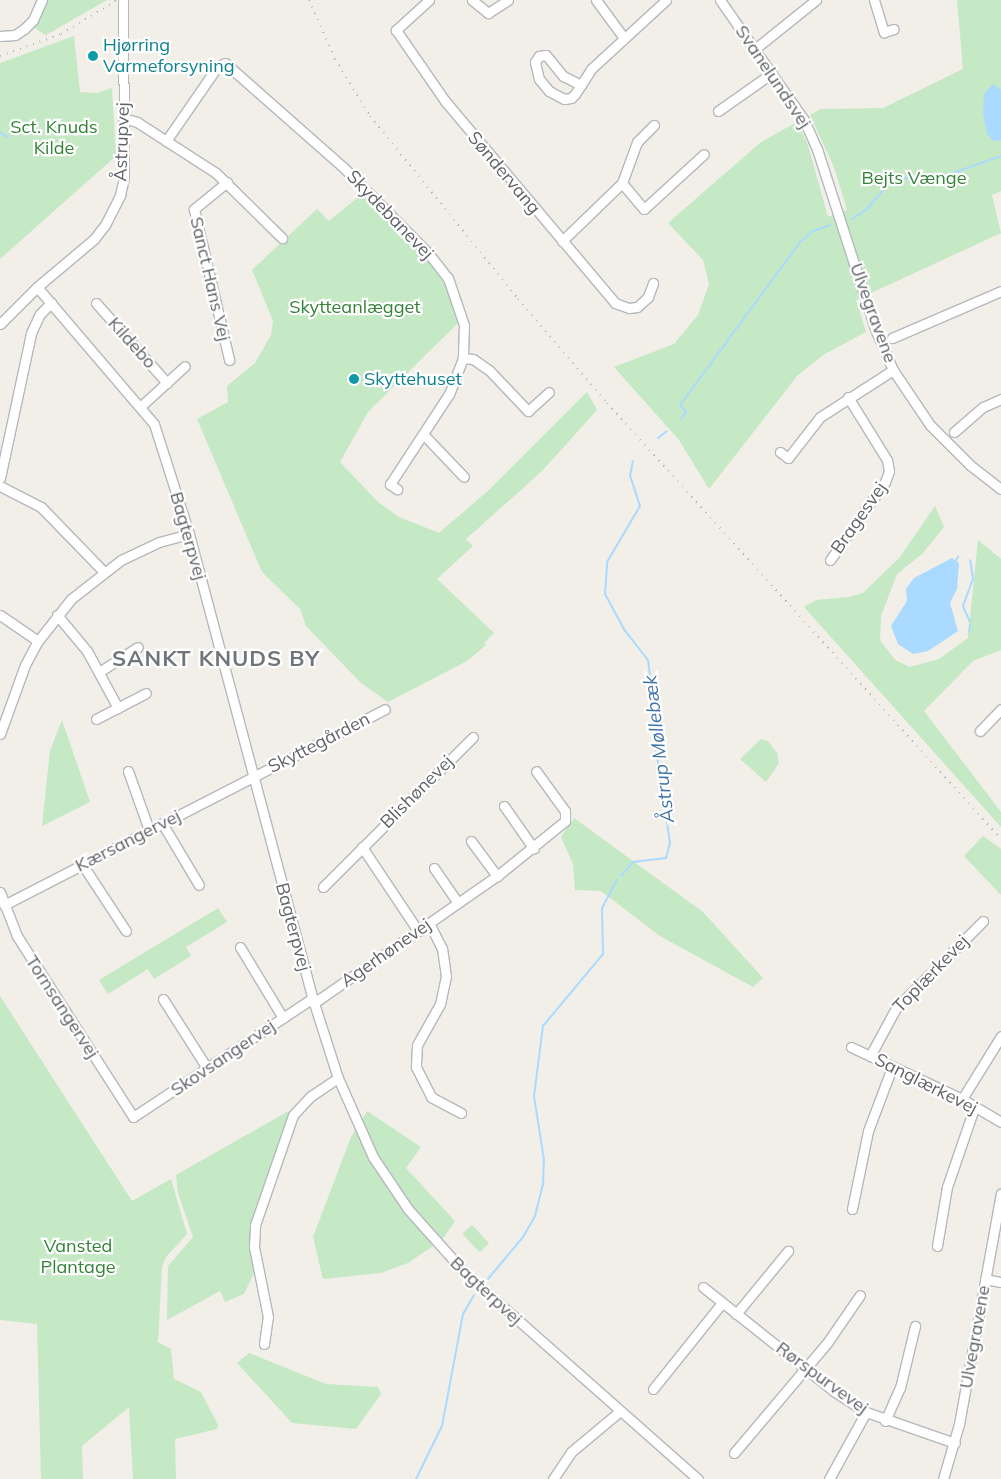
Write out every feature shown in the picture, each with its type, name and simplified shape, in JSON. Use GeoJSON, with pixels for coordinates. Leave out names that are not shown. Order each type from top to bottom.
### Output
{"type":"FeatureCollection","features":[{"type":"Feature","properties":{"kind":"street"},"geometry":{"type":"LineString","coordinates":[[0,36],[14,35],[24,29],[33,20],[42,0]]}},
{"type":"Feature","properties":{"kind":"street","name":"Åstrupvej"},"geometry":{"type":"LineString","coordinates":[[0,324],[37,287],[94,239],[113,213],[124,176],[123,0]]}},
{"type":"Feature","properties":{"kind":"street","name":"Søndervang"},"geometry":{"type":"LineString","coordinates":[[429,0],[396,30],[445,101],[562,241],[622,307],[629,308],[643,303],[653,283]]}},
{"type":"Feature","properties":{"kind":"street"},"geometry":{"type":"LineString","coordinates":[[472,0],[488,13],[508,0]]}},
{"type":"Feature","properties":{"kind":"street"},"geometry":{"type":"LineString","coordinates":[[596,0],[624,38]]}},
{"type":"Feature","properties":{"kind":"street"},"geometry":{"type":"LineString","coordinates":[[580,85],[563,76],[546,56],[539,56],[535,62],[539,78],[555,96],[571,98],[580,85],[591,69],[666,0]]}},
{"type":"Feature","properties":{"kind":"street","name":"Svanelundsvej"},"geometry":{"type":"LineString","coordinates":[[720,0],[756,48],[811,134],[839,215]]}},
{"type":"Feature","properties":{"kind":"street"},"geometry":{"type":"LineString","coordinates":[[756,48],[816,0]]}},
{"type":"Feature","properties":{"kind":"street"},"geometry":{"type":"LineString","coordinates":[[874,0],[884,32],[894,29]]}},
{"type":"Feature","properties":{"kind":"street","name":"Skydebanevej"},"geometry":{"type":"LineString","coordinates":[[166,141],[217,67],[225,63],[343,167],[438,265],[452,285],[461,308],[464,325],[463,358],[449,394],[390,484],[397,489]]}},
{"type":"Feature","properties":{"kind":"street"},"geometry":{"type":"LineString","coordinates":[[718,111],[772,73]]}},
{"type":"Feature","properties":{"kind":"street"},"geometry":{"type":"LineString","coordinates":[[123,118],[166,141],[227,182],[282,238]]}},
{"type":"Feature","properties":{"kind":"street"},"geometry":{"type":"LineString","coordinates":[[562,241],[622,183],[637,142],[654,125]]}},
{"type":"Feature","properties":{"kind":"street"},"geometry":{"type":"LineString","coordinates":[[622,183],[644,208],[704,154]]}},
{"type":"Feature","properties":{"kind":"street","name":"Sanct Hans Vej"},"geometry":{"type":"LineString","coordinates":[[227,182],[194,209],[229,360]]}},
{"type":"Feature","properties":{"kind":"street","name":"Ulvegravene"},"geometry":{"type":"LineString","coordinates":[[839,215],[875,329],[893,370],[930,425],[970,465],[1001,489]]}},
{"type":"Feature","properties":{"kind":"street","name":"Bagterpvej"},"geometry":{"type":"LineString","coordinates":[[37,287],[141,406],[154,424],[189,534],[252,777],[313,1000],[338,1078],[373,1157],[431,1237],[499,1305],[698,1479]]}},
{"type":"Feature","properties":{"kind":"street"},"geometry":{"type":"LineString","coordinates":[[892,338],[1001,291]]}},
{"type":"Feature","properties":{"kind":"street"},"geometry":{"type":"LineString","coordinates":[[0,478],[31,332],[40,314],[51,303]]}},
{"type":"Feature","properties":{"kind":"street","name":"Kildebo"},"geometry":{"type":"LineString","coordinates":[[96,303],[167,383]]}},
{"type":"Feature","properties":{"kind":"street"},"geometry":{"type":"LineString","coordinates":[[463,358],[473,359],[489,370],[528,411],[549,392]]}},
{"type":"Feature","properties":{"kind":"street","name":"Kildebo"},"geometry":{"type":"LineString","coordinates":[[141,406],[186,366]]}},
{"type":"Feature","properties":{"kind":"street"},"geometry":{"type":"LineString","coordinates":[[780,452],[788,458],[820,417],[848,397],[893,370]]}},
{"type":"Feature","properties":{"kind":"street","name":"Bragesvej"},"geometry":{"type":"LineString","coordinates":[[830,560],[885,482],[889,471],[887,460],[848,397]]}},
{"type":"Feature","properties":{"kind":"street"},"geometry":{"type":"LineString","coordinates":[[954,432],[984,408],[1001,399]]}},
{"type":"Feature","properties":{"kind":"street"},"geometry":{"type":"LineString","coordinates":[[423,434],[464,476]]}},
{"type":"Feature","properties":{"kind":"street"},"geometry":{"type":"LineString","coordinates":[[0,486],[41,507],[103,571]]}},
{"type":"Feature","properties":{"kind":"street"},"geometry":{"type":"LineString","coordinates":[[0,734],[25,665],[38,641],[57,615],[103,571],[140,550],[189,534]]}},
{"type":"Feature","properties":{"kind":"street"},"geometry":{"type":"LineString","coordinates":[[0,615],[38,641]]}},
{"type":"Feature","properties":{"kind":"street"},"geometry":{"type":"LineString","coordinates":[[57,615],[99,672],[118,708]]}},
{"type":"Feature","properties":{"kind":"street"},"geometry":{"type":"LineString","coordinates":[[99,672],[138,647]]}},
{"type":"Feature","properties":{"kind":"street"},"geometry":{"type":"LineString","coordinates":[[96,719],[146,693]]}},
{"type":"Feature","properties":{"kind":"street","name":"Skyttegården"},"geometry":{"type":"LineString","coordinates":[[252,777],[385,709]]}},
{"type":"Feature","properties":{"kind":"street"},"geometry":{"type":"LineString","coordinates":[[980,731],[1001,710]]}},
{"type":"Feature","properties":{"kind":"street","name":"Blishønevej"},"geometry":{"type":"LineString","coordinates":[[323,886],[473,737]]}},
{"type":"Feature","properties":{"kind":"street","name":"Agerhønevej"},"geometry":{"type":"LineString","coordinates":[[313,1000],[497,876],[534,849],[567,816],[536,770]]}},
{"type":"Feature","properties":{"kind":"street"},"geometry":{"type":"LineString","coordinates":[[128,771],[149,830]]}},
{"type":"Feature","properties":{"kind":"street","name":"Kærsangervej"},"geometry":{"type":"LineString","coordinates":[[4,905],[252,777]]}},
{"type":"Feature","properties":{"kind":"street"},"geometry":{"type":"LineString","coordinates":[[504,806],[534,849]]}},
{"type":"Feature","properties":{"kind":"street"},"geometry":{"type":"LineString","coordinates":[[162,823],[199,886]]}},
{"type":"Feature","properties":{"kind":"street"},"geometry":{"type":"LineString","coordinates":[[471,841],[497,876]]}},
{"type":"Feature","properties":{"kind":"street"},"geometry":{"type":"LineString","coordinates":[[362,848],[418,931]]}},
{"type":"Feature","properties":{"kind":"street"},"geometry":{"type":"LineString","coordinates":[[82,864],[126,932]]}},
{"type":"Feature","properties":{"kind":"street"},"geometry":{"type":"LineString","coordinates":[[434,868],[458,903]]}},
{"type":"Feature","properties":{"kind":"street","name":"Tornsangervej"},"geometry":{"type":"LineString","coordinates":[[0,892],[4,905],[38,972],[133,1117]]}},
{"type":"Feature","properties":{"kind":"street","name":"Toplærkevej"},"geometry":{"type":"LineString","coordinates":[[870,1056],[883,1026],[896,1008],[983,921]]}},
{"type":"Feature","properties":{"kind":"street"},"geometry":{"type":"LineString","coordinates":[[429,923],[442,948],[446,976],[440,1004],[417,1045],[416,1067],[431,1097],[461,1113]]}},
{"type":"Feature","properties":{"kind":"street"},"geometry":{"type":"LineString","coordinates":[[240,947],[283,1018]]}},
{"type":"Feature","properties":{"kind":"street"},"geometry":{"type":"LineString","coordinates":[[163,999],[207,1068]]}},
{"type":"Feature","properties":{"kind":"street","name":"Skovsangervej"},"geometry":{"type":"LineString","coordinates":[[133,1117],[313,1000]]}},
{"type":"Feature","properties":{"kind":"street"},"geometry":{"type":"LineString","coordinates":[[962,1099],[1001,1036]]}},
{"type":"Feature","properties":{"kind":"street","name":"Sanglærkevej"},"geometry":{"type":"LineString","coordinates":[[851,1047],[962,1099],[974,1108],[1001,1122]]}},
{"type":"Feature","properties":{"kind":"street"},"geometry":{"type":"LineString","coordinates":[[852,1209],[868,1131],[892,1067]]}},
{"type":"Feature","properties":{"kind":"street"},"geometry":{"type":"LineString","coordinates":[[264,1344],[268,1317],[254,1246],[255,1225],[293,1115],[311,1096],[338,1078]]}},
{"type":"Feature","properties":{"kind":"street"},"geometry":{"type":"LineString","coordinates":[[937,1246],[947,1187],[974,1108]]}},
{"type":"Feature","properties":{"kind":"street","name":"Ulvegravene"},"geometry":{"type":"LineString","coordinates":[[943,1479],[955,1443],[1001,1194]]}},
{"type":"Feature","properties":{"kind":"street"},"geometry":{"type":"LineString","coordinates":[[736,1314],[788,1251]]}},
{"type":"Feature","properties":{"kind":"street"},"geometry":{"type":"LineString","coordinates":[[985,1279],[1001,1282]]}},
{"type":"Feature","properties":{"kind":"street","name":"Rørspurvevej"},"geometry":{"type":"LineString","coordinates":[[703,1287],[806,1369],[866,1412],[885,1422],[955,1443]]}},
{"type":"Feature","properties":{"kind":"street"},"geometry":{"type":"LineString","coordinates":[[734,1452],[806,1369],[860,1295]]}},
{"type":"Feature","properties":{"kind":"street"},"geometry":{"type":"LineString","coordinates":[[653,1389],[722,1303]]}},
{"type":"Feature","properties":{"kind":"street"},"geometry":{"type":"LineString","coordinates":[[885,1422],[900,1388],[915,1326]]}},
{"type":"Feature","properties":{"kind":"street"},"geometry":{"type":"LineString","coordinates":[[553,1479],[571,1452],[620,1411]]}},
{"type":"Feature","properties":{"kind":"street"},"geometry":{"type":"LineString","coordinates":[[828,1479],[866,1412]]}},
{"type":"Feature","properties":{"kind":"green space"},"geometry":{"type":"Polygon","coordinates":[[[44,0],[107,0],[46,35],[31,26],[44,0]]]}},
{"type":"Feature","properties":{"kind":"green space","name":"Bejts Vænge"},"geometry":{"type":"Polygon","coordinates":[[[957,0],[1001,0],[1001,191],[992,195],[1001,233],[856,300],[866,332],[823,355],[797,376],[709,489],[679,440],[614,367],[674,344],[698,315],[709,284],[703,260],[668,223],[761,142],[797,122],[808,145],[828,217],[847,210],[834,167],[810,115],[821,109],[883,108],[963,69],[957,0]]]}},
{"type":"Feature","properties":{"kind":"green space","name":"Sct. Knuds Kilde"},"geometry":{"type":"Polygon","coordinates":[[[74,36],[80,92],[97,93],[112,88],[116,156],[0,259],[0,63],[74,36]]]}},
{"type":"Feature","properties":{"kind":"green space","name":"Skytteanlægget"},"geometry":{"type":"Polygon","coordinates":[[[363,193],[435,269],[449,292],[458,323],[368,412],[340,462],[378,502],[399,517],[439,533],[490,489],[587,392],[597,410],[542,471],[466,539],[473,546],[437,579],[494,633],[484,643],[486,645],[467,661],[388,702],[360,682],[306,626],[300,609],[262,572],[197,419],[228,402],[227,386],[255,363],[271,335],[273,321],[252,270],[317,209],[329,221],[363,193]]]}},
{"type":"Feature","properties":{"kind":"green space"},"geometry":{"type":"Polygon","coordinates":[[[935,506],[944,527],[923,553],[897,574],[881,616],[880,640],[895,660],[910,667],[939,659],[968,638],[978,540],[1001,559],[1001,650],[973,661],[924,711],[1001,812],[1001,827],[804,607],[816,600],[849,597],[863,593],[900,557],[935,506]]]}},
{"type":"Feature","properties":{"kind":"green space"},"geometry":{"type":"Polygon","coordinates":[[[62,720],[90,802],[42,826],[50,751],[62,720]]]}},
{"type":"Feature","properties":{"kind":"green space"},"geometry":{"type":"Polygon","coordinates":[[[761,739],[768,741],[777,753],[779,763],[766,782],[740,759],[761,739]]]}},
{"type":"Feature","properties":{"kind":"green space"},"geometry":{"type":"Polygon","coordinates":[[[574,818],[703,912],[763,978],[753,987],[660,936],[601,891],[575,890],[573,864],[561,837],[574,818]]]}},
{"type":"Feature","properties":{"kind":"green space"},"geometry":{"type":"Polygon","coordinates":[[[983,836],[1001,849],[1001,895],[964,856],[983,836]]]}},
{"type":"Feature","properties":{"kind":"green space"},"geometry":{"type":"Polygon","coordinates":[[[218,908],[227,922],[186,947],[191,956],[154,979],[148,969],[108,994],[99,980],[218,908]]]}},
{"type":"Feature","properties":{"kind":"green space","name":"Vansted Plantage"},"geometry":{"type":"Polygon","coordinates":[[[0,996],[132,1201],[171,1179],[187,1234],[166,1257],[162,1267],[158,1342],[171,1349],[174,1379],[201,1392],[218,1425],[217,1429],[175,1439],[176,1479],[133,1479],[129,1407],[82,1446],[83,1479],[41,1479],[37,1324],[0,1320],[0,996]]]}},
{"type":"Feature","properties":{"kind":"green space"},"geometry":{"type":"Polygon","coordinates":[[[367,1111],[421,1147],[406,1168],[455,1221],[442,1240],[408,1263],[381,1273],[323,1279],[313,1237],[351,1137],[367,1111]]]}},
{"type":"Feature","properties":{"kind":"green space"},"geometry":{"type":"Polygon","coordinates":[[[287,1112],[291,1114],[252,1222],[255,1271],[244,1294],[225,1302],[220,1291],[167,1320],[168,1266],[193,1237],[178,1193],[176,1175],[287,1112]]]}},
{"type":"Feature","properties":{"kind":"green space"},"geometry":{"type":"Polygon","coordinates":[[[472,1225],[489,1243],[480,1252],[462,1234],[472,1225]]]}},
{"type":"Feature","properties":{"kind":"green space"},"geometry":{"type":"Polygon","coordinates":[[[249,1353],[326,1384],[378,1387],[381,1394],[356,1429],[292,1423],[237,1363],[249,1353]]]}},
{"type":"Feature","properties":{"kind":"water"},"geometry":{"type":"Polygon","coordinates":[[[993,84],[1001,90],[1001,140],[993,141],[987,134],[983,113],[984,94],[993,84]]]}},
{"type":"Feature","properties":{"kind":"water"},"geometry":{"type":"Polygon","coordinates":[[[952,558],[959,563],[957,589],[950,603],[958,631],[928,651],[913,654],[898,644],[891,626],[907,601],[906,589],[914,578],[952,558]]]}},
{"type":"Feature","properties":{"kind":"waterway"},"geometry":{"type":"LineString","coordinates":[[0,133],[8,137]]}},
{"type":"Feature","properties":{"kind":"waterway"},"geometry":{"type":"LineString","coordinates":[[852,219],[866,210],[896,176],[928,182],[1001,156]]}},
{"type":"Feature","properties":{"kind":"waterway"},"geometry":{"type":"LineString","coordinates":[[681,419],[686,412],[680,405],[800,242],[813,231],[830,225]]}},
{"type":"Feature","properties":{"kind":"waterway","name":"Åstrup Møllebæk"},"geometry":{"type":"LineString","coordinates":[[658,438],[667,431]]}},
{"type":"Feature","properties":{"kind":"waterway","name":"Åstrup Møllebæk"},"geometry":{"type":"LineString","coordinates":[[621,876],[633,862],[666,858],[670,843],[651,715],[653,700],[648,660],[625,631],[605,594],[607,562],[640,506],[630,476],[633,461]]}},
{"type":"Feature","properties":{"kind":"waterway"},"geometry":{"type":"LineString","coordinates":[[970,560],[973,578],[963,606],[970,622]]}},
{"type":"Feature","properties":{"kind":"waterway"},"geometry":{"type":"LineString","coordinates":[[969,632],[970,625]]}},
{"type":"Feature","properties":{"kind":"waterway","name":"Åstrup Møllebæk"},"geometry":{"type":"LineString","coordinates":[[488,1279],[523,1237],[535,1216],[543,1185],[544,1160],[534,1096],[543,1026],[603,954],[602,908],[617,880]]}},
{"type":"Feature","properties":{"kind":"waterway","name":"Åstrup Møllebæk"},"geometry":{"type":"LineString","coordinates":[[416,1479],[442,1426],[463,1314],[474,1295]]}},
{"type":"Feature","properties":{"kind":"railway"},"geometry":{"type":"LineString","coordinates":[[0,56],[61,34],[117,0]]}},
{"type":"Feature","properties":{"kind":"railway"},"geometry":{"type":"LineString","coordinates":[[309,0],[335,59],[370,116],[518,299],[607,403],[1001,839]]}},
{"type":"Feature","properties":{"kind":"place","name":"Hjørring Varmeforsyning"},"geometry":{"type":"Point","coordinates":[93,56]}},
{"type":"Feature","properties":{"kind":"place","name":"Skyttehuset"},"geometry":{"type":"Point","coordinates":[354,379]}},
{"type":"Feature","properties":{"kind":"district","name":"SANKT KNUDS BY"},"geometry":{"type":"Point","coordinates":[216,659]}}]}
